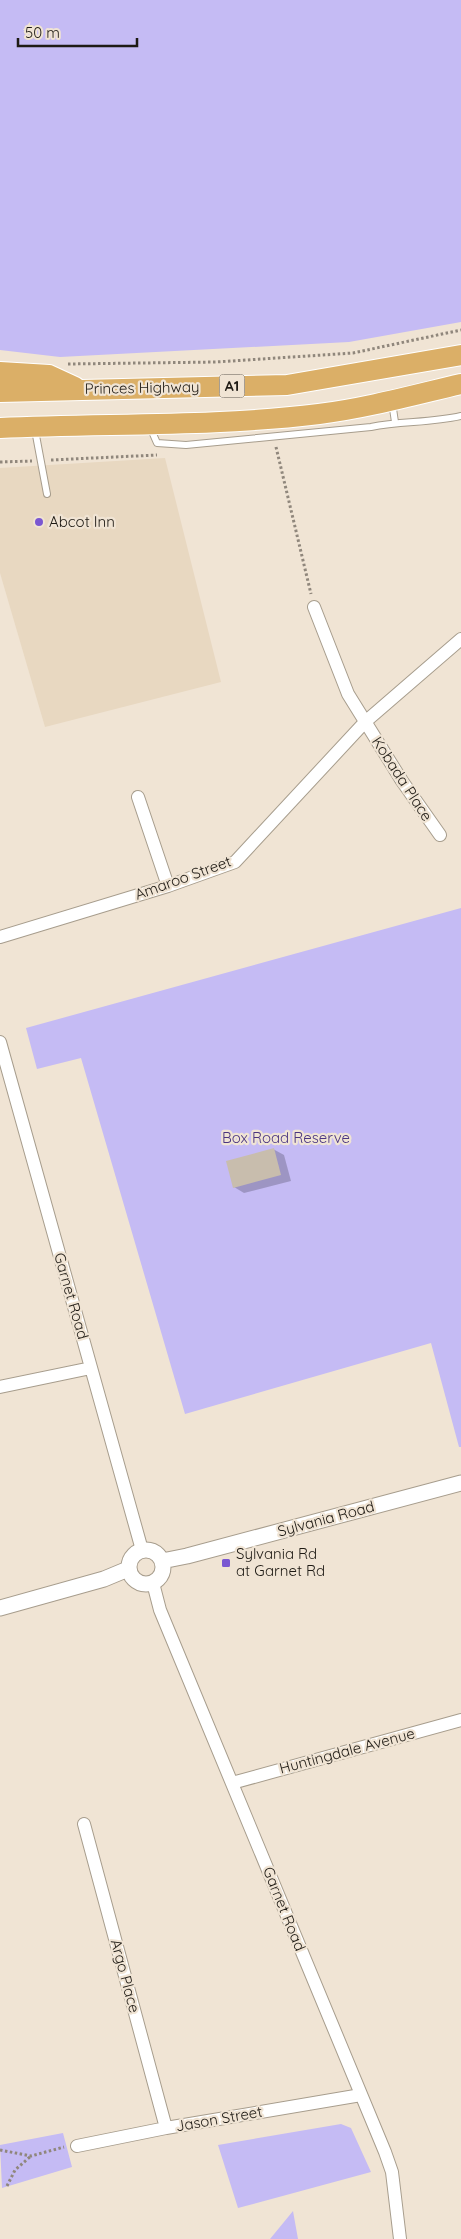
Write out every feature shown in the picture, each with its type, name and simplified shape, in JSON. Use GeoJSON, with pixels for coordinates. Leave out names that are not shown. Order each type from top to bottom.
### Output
{"type":"FeatureCollection","features":[{"type":"Feature","properties":{"kind":"highway","name":"Princes Highway"},"geometry":{"type":"LineString","coordinates":[[0,392],[287,385],[461,355]]}},
{"type":"Feature","properties":{"kind":"highway"},"geometry":{"type":"LineString","coordinates":[[0,372],[49,375],[80,389]]}},
{"type":"Feature","properties":{"kind":"highway","name":"A1"},"geometry":{"type":"LineString","coordinates":[[0,428],[229,422],[320,414],[391,401],[461,384]]}},
{"type":"Feature","properties":{"kind":"street","name":"Kobada Place"},"geometry":{"type":"LineString","coordinates":[[314,607],[348,694],[402,781],[440,836]]}},
{"type":"Feature","properties":{"kind":"street","name":"Amaroo Street"},"geometry":{"type":"LineString","coordinates":[[0,937],[168,886],[235,862],[365,722],[461,638]]}},
{"type":"Feature","properties":{"kind":"street"},"geometry":{"type":"LineString","coordinates":[[138,797],[168,886]]}},
{"type":"Feature","properties":{"kind":"street","name":"Garnet Road"},"geometry":{"type":"LineString","coordinates":[[0,1042],[142,1550]]}},
{"type":"Feature","properties":{"kind":"street"},"geometry":{"type":"LineString","coordinates":[[0,1387],[91,1368]]}},
{"type":"Feature","properties":{"kind":"street","name":"Sylvania Road"},"geometry":{"type":"LineString","coordinates":[[162,1561],[461,1483]]}},
{"type":"Feature","properties":{"kind":"street"},"geometry":{"type":"LineString","coordinates":[[142,1550],[153,1552],[162,1561],[162,1573],[153,1583],[147,1585],[138,1583],[133,1579],[128,1569],[131,1558],[142,1550]]}},
{"type":"Feature","properties":{"kind":"street"},"geometry":{"type":"LineString","coordinates":[[0,1608],[104,1579],[128,1569]]}},
{"type":"Feature","properties":{"kind":"street","name":"Garnet Road"},"geometry":{"type":"LineString","coordinates":[[153,1583],[160,1610],[392,2172],[400,2239]]}},
{"type":"Feature","properties":{"kind":"street","name":"Huntingdale Avenue"},"geometry":{"type":"LineString","coordinates":[[232,1782],[461,1720]]}},
{"type":"Feature","properties":{"kind":"street","name":"Argo Place"},"geometry":{"type":"LineString","coordinates":[[84,1824],[166,2128]]}},
{"type":"Feature","properties":{"kind":"street","name":"Jason Street"},"geometry":{"type":"LineString","coordinates":[[77,2146],[166,2128],[361,2094]]}},
{"type":"Feature","properties":{"kind":"lane"},"geometry":{"type":"LineString","coordinates":[[391,401],[395,422]]}},
{"type":"Feature","properties":{"kind":"lane"},"geometry":{"type":"LineString","coordinates":[[149,425],[157,443],[186,445],[370,427],[395,422],[438,421],[461,416]]}},
{"type":"Feature","properties":{"kind":"lane"},"geometry":{"type":"LineString","coordinates":[[34,426],[46,494]]}},
{"type":"Feature","properties":{"kind":"path"},"geometry":{"type":"LineString","coordinates":[[65,364],[216,362],[353,353],[461,330]]}},
{"type":"Feature","properties":{"kind":"path"},"geometry":{"type":"LineString","coordinates":[[274,437],[314,607]]}},
{"type":"Feature","properties":{"kind":"path"},"geometry":{"type":"LineString","coordinates":[[0,462],[158,455]]}},
{"type":"Feature","properties":{"kind":"path"},"geometry":{"type":"LineString","coordinates":[[0,2150],[31,2156],[56,2148],[77,2146]]}},
{"type":"Feature","properties":{"kind":"path"},"geometry":{"type":"LineString","coordinates":[[7,2186],[15,2170],[31,2156]]}},
{"type":"Feature","properties":{"kind":"shaded area"},"geometry":{"type":"Polygon","coordinates":[[[165,458],[221,682],[45,727],[0,573],[0,468],[165,458]]]}},
{"type":"Feature","properties":{"kind":"green space"},"geometry":{"type":"Polygon","coordinates":[[[0,0],[461,0],[461,322],[349,342],[60,357],[0,350],[0,0]]]}},
{"type":"Feature","properties":{"kind":"green space","name":"Box Road Reserve"},"geometry":{"type":"Polygon","coordinates":[[[461,908],[461,1447],[459,1447],[431,1343],[185,1414],[81,1058],[37,1069],[26,1028],[461,908]]]}},
{"type":"Feature","properties":{"kind":"green space"},"geometry":{"type":"Polygon","coordinates":[[[341,2124],[351,2128],[371,2172],[238,2208],[218,2145],[341,2124]]]}},
{"type":"Feature","properties":{"kind":"green space"},"geometry":{"type":"Polygon","coordinates":[[[63,2133],[72,2167],[2,2188],[0,2145],[63,2133]]]}},
{"type":"Feature","properties":{"kind":"green space"},"geometry":{"type":"Polygon","coordinates":[[[293,2211],[298,2239],[270,2239],[293,2211]]]}},
{"type":"Feature","properties":{"kind":"building"},"geometry":{"type":"Polygon","coordinates":[[[274,1148],[281,1175],[233,1188],[226,1161],[274,1148]]]}},
{"type":"Feature","properties":{"kind":"place","name":"Abcot Inn"},"geometry":{"type":"Point","coordinates":[39,522]}},
{"type":"Feature","properties":{"kind":"place","name":"Sylvania Rd at Garnet Rd"},"geometry":{"type":"Point","coordinates":[226,1563]}}]}
